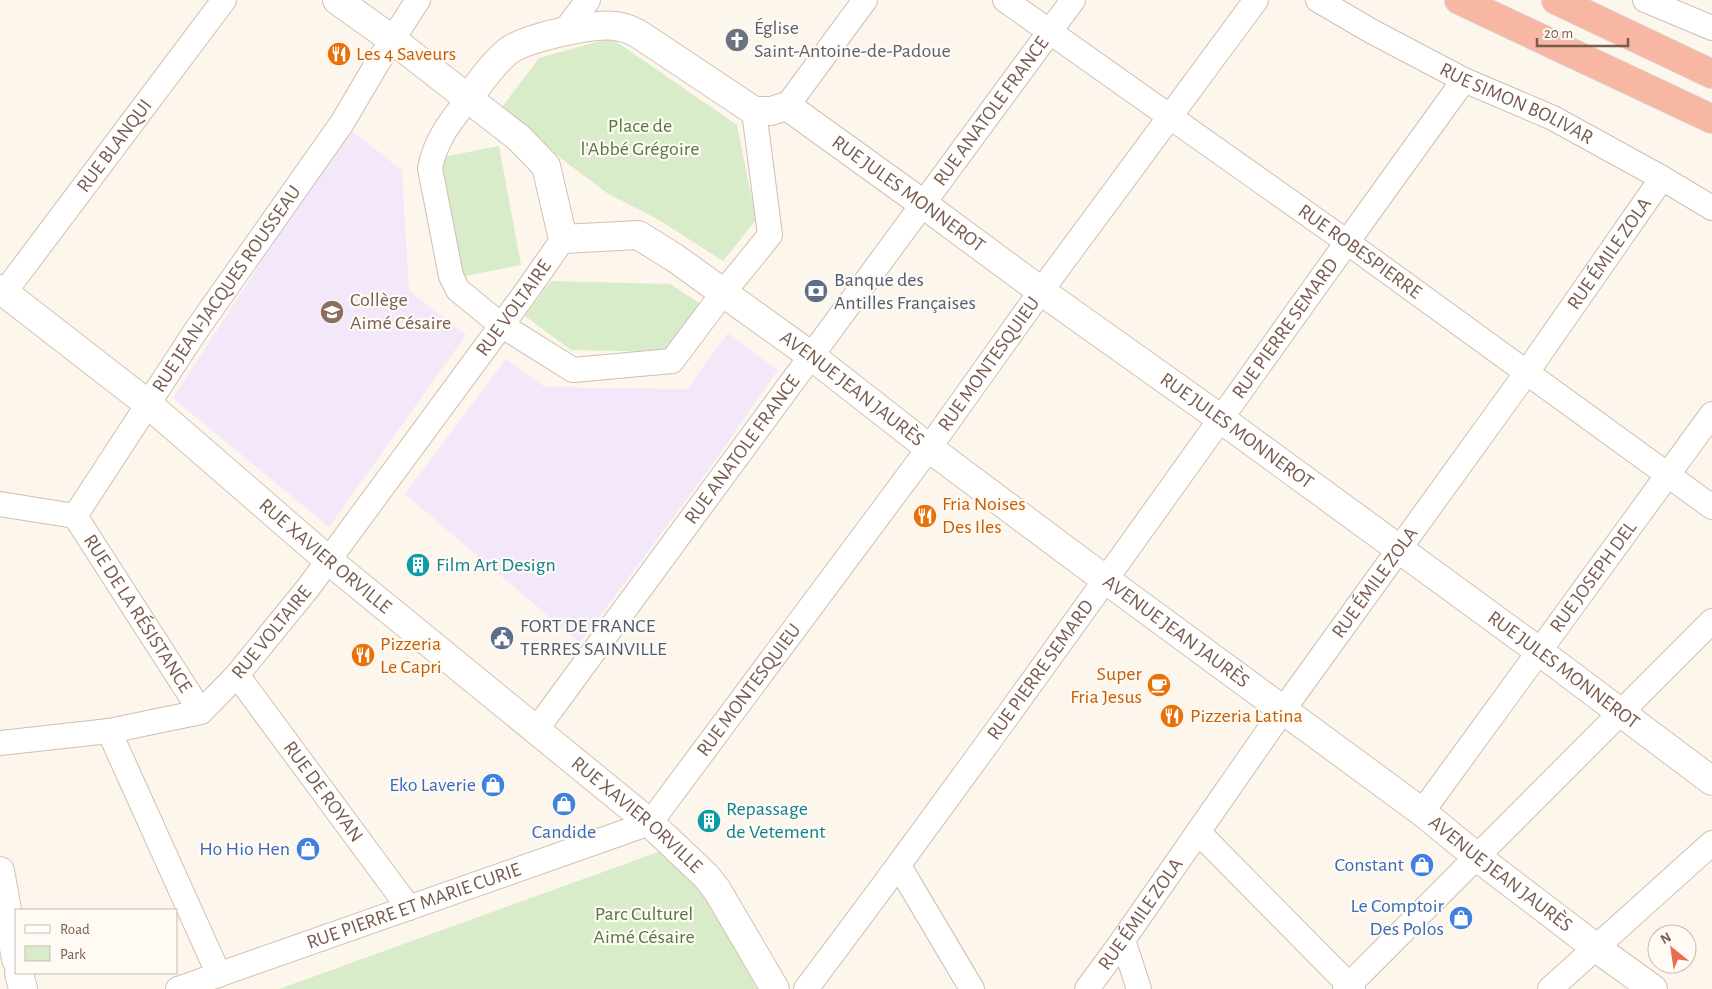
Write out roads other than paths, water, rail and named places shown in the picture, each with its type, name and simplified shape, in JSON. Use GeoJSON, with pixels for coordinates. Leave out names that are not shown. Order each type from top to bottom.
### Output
{"type":"FeatureCollection","features":[{"type":"Feature","properties":{"kind":"highway"},"geometry":{"type":"LineString","coordinates":[[1459,0],[1712,119]]}},
{"type":"Feature","properties":{"kind":"highway"},"geometry":{"type":"LineString","coordinates":[[1556,0],[1712,74]]}},
{"type":"Feature","properties":{"kind":"street","name":"RUE BLANQUI"},"geometry":{"type":"LineString","coordinates":[[2,291],[224,0]]}},
{"type":"Feature","properties":{"kind":"street"},"geometry":{"type":"LineString","coordinates":[[337,0],[393,40],[519,138],[546,166],[563,239]]}},
{"type":"Feature","properties":{"kind":"street","name":"RUE JEAN-JACQUES ROUSSEAU"},"geometry":{"type":"LineString","coordinates":[[75,516],[195,332],[342,123],[418,0]]}},
{"type":"Feature","properties":{"kind":"street"},"geometry":{"type":"LineString","coordinates":[[564,32],[588,0]]}},
{"type":"Feature","properties":{"kind":"street"},"geometry":{"type":"LineString","coordinates":[[754,111],[770,235],[672,361],[573,370],[501,325],[458,290],[454,284],[430,168],[433,151],[443,131],[487,72],[509,50],[538,37],[597,25],[630,29],[754,111],[771,111],[787,106],[865,0]]}},
{"type":"Feature","properties":{"kind":"street","name":"RUE ROBESPIERRE"},"geometry":{"type":"LineString","coordinates":[[1005,0],[1347,242],[1712,507]]}},
{"type":"Feature","properties":{"kind":"street","name":"RUE ANATOLE FRANCE"},"geometry":{"type":"LineString","coordinates":[[536,730],[1073,0]]}},
{"type":"Feature","properties":{"kind":"street","name":"RUE MONTESQUIEU"},"geometry":{"type":"LineString","coordinates":[[650,823],[929,448],[1041,291],[1256,0]]}},
{"type":"Feature","properties":{"kind":"street","name":"RUE SIMON BOLIVAR"},"geometry":{"type":"LineString","coordinates":[[1318,0],[1371,31],[1464,80],[1553,118],[1712,208]]}},
{"type":"Feature","properties":{"kind":"street"},"geometry":{"type":"LineString","coordinates":[[1646,0],[1712,28]]}},
{"type":"Feature","properties":{"kind":"street","name":"RUE PIERRE SEMARD"},"geometry":{"type":"LineString","coordinates":[[806,989],[899,866],[1464,80]]}},
{"type":"Feature","properties":{"kind":"street","name":"RUE JULES MONNEROT"},"geometry":{"type":"LineString","coordinates":[[787,106],[1221,419],[1540,652],[1712,781]]}},
{"type":"Feature","properties":{"kind":"street","name":"RUE ÉMILE ZOLA"},"geometry":{"type":"LineString","coordinates":[[1087,989],[1397,549],[1527,372],[1662,178]]}},
{"type":"Feature","properties":{"kind":"street","name":"AVENUE JEAN JAURÈS"},"geometry":{"type":"LineString","coordinates":[[563,239],[638,235],[674,258],[810,355],[929,448],[1422,812],[1477,857],[1653,989]]}},
{"type":"Feature","properties":{"kind":"street","name":"RUE VOLTAIRE"},"geometry":{"type":"LineString","coordinates":[[201,712],[237,675],[308,588],[563,239]]}},
{"type":"Feature","properties":{"kind":"street","name":"RUE XAVIER ORVILLE"},"geometry":{"type":"LineString","coordinates":[[2,291],[148,404],[328,560],[650,823],[706,876],[717,890],[775,989]]}},
{"type":"Feature","properties":{"kind":"street","name":"RUE JOSEPH DEL"},"geometry":{"type":"LineString","coordinates":[[1422,812],[1712,414]]}},
{"type":"Feature","properties":{"kind":"street"},"geometry":{"type":"LineString","coordinates":[[0,504],[75,516]]}},
{"type":"Feature","properties":{"kind":"street","name":"RUE DE LA RÉSISTANCE"},"geometry":{"type":"LineString","coordinates":[[75,516],[201,712]]}},
{"type":"Feature","properties":{"kind":"street"},"geometry":{"type":"LineString","coordinates":[[1198,832],[1349,988],[1712,622]]}},
{"type":"Feature","properties":{"kind":"street","name":"RUE DE ROYAN"},"geometry":{"type":"LineString","coordinates":[[237,675],[409,908]]}},
{"type":"Feature","properties":{"kind":"street"},"geometry":{"type":"LineString","coordinates":[[0,743],[109,731],[201,712]]}},
{"type":"Feature","properties":{"kind":"street"},"geometry":{"type":"LineString","coordinates":[[109,731],[219,975]]}},
{"type":"Feature","properties":{"kind":"street","name":"RUE PIERRE ET MARIE CURIE"},"geometry":{"type":"LineString","coordinates":[[178,989],[650,823]]}},
{"type":"Feature","properties":{"kind":"street"},"geometry":{"type":"LineString","coordinates":[[1550,989],[1712,843]]}},
{"type":"Feature","properties":{"kind":"street"},"geometry":{"type":"LineString","coordinates":[[899,866],[972,989]]}},
{"type":"Feature","properties":{"kind":"street"},"geometry":{"type":"LineString","coordinates":[[0,871],[15,954]]}},
{"type":"Feature","properties":{"kind":"street"},"geometry":{"type":"LineString","coordinates":[[1123,940],[1139,989]]}},
{"type":"Feature","properties":{"kind":"street"},"geometry":{"type":"LineString","coordinates":[[19,974],[23,989]]}},
{"type":"Feature","properties":{"kind":"place","name":"Église Saint-Antoine-de-Padoue"},"geometry":{"type":"Point","coordinates":[737,40]}},
{"type":"Feature","properties":{"kind":"place","name":"Les 4 Saveurs"},"geometry":{"type":"Point","coordinates":[339,54]}},
{"type":"Feature","properties":{"kind":"place","name":"Banque des Antilles Françaises"},"geometry":{"type":"Point","coordinates":[816,291]}},
{"type":"Feature","properties":{"kind":"place","name":"Collège Aimé Césaire"},"geometry":{"type":"Point","coordinates":[332,312]}},
{"type":"Feature","properties":{"kind":"place","name":"Fria Noises Des Iles"},"geometry":{"type":"Point","coordinates":[925,516]}},
{"type":"Feature","properties":{"kind":"place","name":"Film Art Design"},"geometry":{"type":"Point","coordinates":[418,565]}},
{"type":"Feature","properties":{"kind":"place","name":"FORT DE FRANCE TERRES SAINVILLE"},"geometry":{"type":"Point","coordinates":[502,638]}},
{"type":"Feature","properties":{"kind":"place","name":"Pizzeria Le Capri"},"geometry":{"type":"Point","coordinates":[363,655]}},
{"type":"Feature","properties":{"kind":"place","name":"Super Fria Jesus"},"geometry":{"type":"Point","coordinates":[1159,685]}},
{"type":"Feature","properties":{"kind":"place","name":"Pizzeria Latina"},"geometry":{"type":"Point","coordinates":[1172,716]}},
{"type":"Feature","properties":{"kind":"place","name":"Eko Laverie"},"geometry":{"type":"Point","coordinates":[493,785]}},
{"type":"Feature","properties":{"kind":"place","name":"Candide"},"geometry":{"type":"Point","coordinates":[564,804]}},
{"type":"Feature","properties":{"kind":"place","name":"Repassage de Vetement"},"geometry":{"type":"Point","coordinates":[709,821]}},
{"type":"Feature","properties":{"kind":"place","name":"Ho Hio Hen"},"geometry":{"type":"Point","coordinates":[308,849]}},
{"type":"Feature","properties":{"kind":"place","name":"Constant"},"geometry":{"type":"Point","coordinates":[1422,865]}},
{"type":"Feature","properties":{"kind":"place","name":"Le Comptoir Des Polos"},"geometry":{"type":"Point","coordinates":[1461,918]}},
{"type":"Feature","properties":{"kind":"park label","name":"Place de l'Abbé Grégoire"},"geometry":{"type":"Point","coordinates":[640,138]}},
{"type":"Feature","properties":{"kind":"park label","name":"Parc Culturel Aimé Césaire"},"geometry":{"type":"Point","coordinates":[644,926]}}]}
